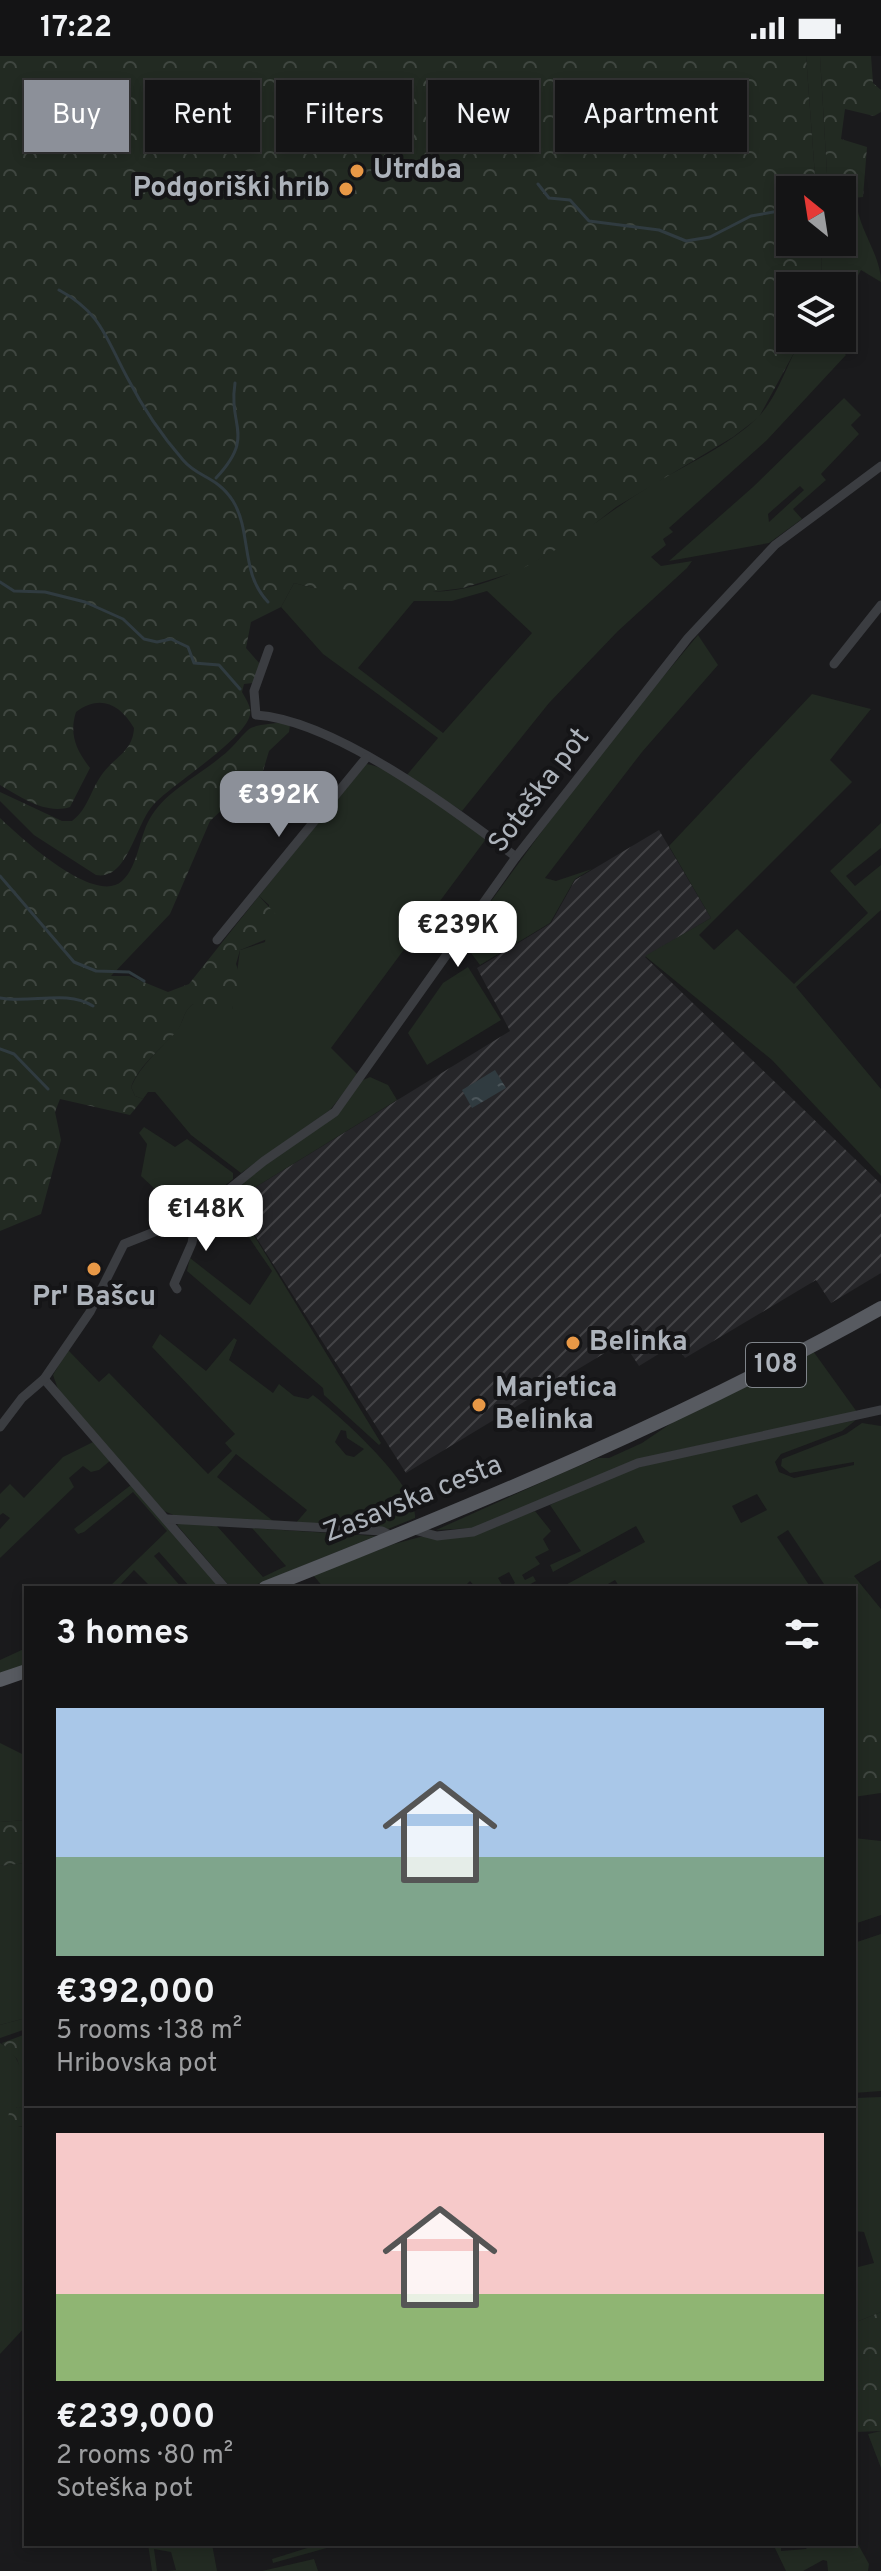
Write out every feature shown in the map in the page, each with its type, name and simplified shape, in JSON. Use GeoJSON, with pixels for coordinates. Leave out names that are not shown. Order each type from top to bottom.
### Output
{"type":"FeatureCollection","features":[{"type":"Feature","properties":{"kind":"main road","name":"Zasavska cesta"},"geometry":{"type":"LineString","coordinates":[[270,1586],[414,1530],[612,1444],[760,1374],[881,1308]]}},
{"type":"Feature","properties":{"kind":"main road"},"geometry":{"type":"LineString","coordinates":[[0,1680],[24,1672]]}},
{"type":"Feature","properties":{"kind":"street","name":"Soteška pot"},"geometry":{"type":"LineString","coordinates":[[0,1427],[22,1398],[44,1379],[90,1312],[124,1244],[197,1215],[264,1161],[335,1112],[516,857],[688,638],[775,545],[881,466]]}},
{"type":"Feature","properties":{"kind":"street"},"geometry":{"type":"LineString","coordinates":[[834,664],[881,605]]}},
{"type":"Feature","properties":{"kind":"street"},"geometry":{"type":"LineString","coordinates":[[269,649],[254,691],[256,715],[301,723],[366,758],[458,813],[516,857]]}},
{"type":"Feature","properties":{"kind":"street"},"geometry":{"type":"LineString","coordinates":[[217,940],[366,758]]}},
{"type":"Feature","properties":{"kind":"street"},"geometry":{"type":"LineString","coordinates":[[177,1289],[174,1284],[192,1243],[197,1215]]}},
{"type":"Feature","properties":{"kind":"street"},"geometry":{"type":"LineString","coordinates":[[44,1379],[223,1586]]}},
{"type":"Feature","properties":{"kind":"street"},"geometry":{"type":"LineString","coordinates":[[414,1530],[437,1536],[473,1532],[638,1463],[881,1410]]}},
{"type":"Feature","properties":{"kind":"street"},"geometry":{"type":"LineString","coordinates":[[167,1519],[370,1530],[394,1537]]}},
{"type":"Feature","properties":{"kind":"shaded area","name":"Belinka"},"geometry":{"type":"Polygon","coordinates":[[[659,830],[711,918],[645,957],[881,1184],[881,1273],[831,1303],[816,1280],[685,1358],[675,1344],[639,1366],[623,1342],[406,1473],[233,1201],[510,1031],[477,968],[551,923],[575,880],[659,830]]]}},
{"type":"Feature","properties":{"kind":"green space"},"geometry":{"type":"Polygon","coordinates":[[[0,56],[806,56],[815,176],[776,176],[776,256],[822,256],[821,272],[776,272],[776,352],[794,352],[759,417],[733,437],[616,507],[575,539],[518,571],[463,588],[425,593],[314,588],[294,583],[281,607],[251,622],[246,648],[260,664],[253,683],[244,684],[242,692],[250,712],[245,725],[222,749],[154,804],[123,860],[107,874],[96,875],[34,835],[0,801],[0,792],[62,821],[72,821],[82,810],[103,773],[127,748],[133,736],[134,728],[116,708],[101,703],[76,712],[73,728],[75,742],[90,768],[70,807],[43,807],[0,785],[0,56]]]}},
{"type":"Feature","properties":{"kind":"green space"},"geometry":{"type":"Polygon","coordinates":[[[806,56],[820,56],[827,176],[815,176],[806,56]]]}},
{"type":"Feature","properties":{"kind":"green space"},"geometry":{"type":"Polygon","coordinates":[[[820,56],[871,56],[873,83],[881,90],[881,112],[874,116],[845,109],[841,139],[867,147],[863,197],[856,198],[856,176],[827,176],[820,56]]]}},
{"type":"Feature","properties":{"kind":"green space"},"geometry":{"type":"Polygon","coordinates":[[[856,199],[881,282],[861,270],[856,279],[856,272],[821,272],[822,256],[856,256],[856,199]]]}},
{"type":"Feature","properties":{"kind":"green space"},"geometry":{"type":"Polygon","coordinates":[[[795,352],[843,352],[846,355],[767,440],[669,528],[673,532],[663,539],[666,545],[651,557],[661,566],[692,561],[687,568],[618,631],[549,703],[462,811],[406,776],[438,738],[323,654],[281,607],[294,583],[314,588],[447,591],[466,588],[517,570],[720,446],[758,417],[795,352]],[[487,591],[452,601],[414,601],[358,668],[443,733],[532,633],[487,591]]]}},
{"type":"Feature","properties":{"kind":"green space"},"geometry":{"type":"Polygon","coordinates":[[[844,398],[861,415],[851,425],[859,434],[821,474],[826,480],[793,509],[802,519],[769,543],[669,561],[753,487],[844,398]],[[800,486],[768,514],[769,522],[804,490],[800,486]]]}},
{"type":"Feature","properties":{"kind":"green space"},"geometry":{"type":"Polygon","coordinates":[[[698,635],[718,665],[642,752],[545,878],[556,881],[592,869],[575,879],[550,923],[480,965],[462,941],[596,757],[698,635]]]}},
{"type":"Feature","properties":{"kind":"green space"},"geometry":{"type":"Polygon","coordinates":[[[812,694],[871,709],[830,760],[852,782],[699,935],[714,950],[737,929],[794,984],[868,913],[830,871],[881,823],[881,848],[846,876],[855,886],[881,865],[881,910],[796,987],[881,1089],[881,1176],[772,1060],[645,956],[711,918],[669,846],[812,694]]]}},
{"type":"Feature","properties":{"kind":"green space"},"geometry":{"type":"Polygon","coordinates":[[[283,722],[290,725],[289,732],[269,751],[260,781],[249,797],[226,806],[210,821],[170,914],[111,976],[129,976],[168,992],[189,984],[259,896],[278,917],[272,937],[240,950],[236,964],[241,980],[232,1009],[205,1017],[193,1004],[189,1007],[176,1032],[135,1079],[131,1087],[135,1096],[143,1099],[130,1115],[60,1099],[55,1112],[61,1140],[41,1214],[0,1231],[0,818],[58,866],[94,884],[110,886],[128,875],[152,815],[167,798],[226,753],[251,728],[283,722]]]}},
{"type":"Feature","properties":{"kind":"green space"},"geometry":{"type":"Polygon","coordinates":[[[365,764],[409,783],[486,839],[331,1048],[358,1075],[330,1110],[241,1173],[191,1135],[155,1092],[148,1092],[143,1099],[135,1096],[131,1087],[145,1064],[179,1028],[193,1004],[232,1009],[240,950],[265,942],[269,905],[259,896],[365,764]]]}},
{"type":"Feature","properties":{"kind":"green space"},"geometry":{"type":"Polygon","coordinates":[[[468,967],[501,1020],[427,1065],[408,1033],[443,983],[468,967]]]}},
{"type":"Feature","properties":{"kind":"green space"},"geometry":{"type":"Polygon","coordinates":[[[370,1077],[388,1085],[397,1100],[233,1201],[381,1443],[379,1445],[324,1395],[323,1388],[187,1271],[190,1258],[250,1305],[272,1271],[225,1203],[200,1221],[196,1233],[201,1215],[326,1123],[361,1081],[370,1077]]]}},
{"type":"Feature","properties":{"kind":"green space"},"geometry":{"type":"Polygon","coordinates":[[[144,1127],[175,1147],[187,1139],[233,1173],[233,1179],[192,1212],[181,1213],[141,1176],[147,1144],[139,1133],[144,1127]]]}},
{"type":"Feature","properties":{"kind":"green space"},"geometry":{"type":"Polygon","coordinates":[[[160,1334],[206,1371],[234,1338],[237,1340],[229,1360],[273,1393],[279,1384],[294,1396],[308,1399],[313,1395],[325,1404],[391,1470],[413,1504],[415,1518],[388,1529],[295,1524],[307,1510],[236,1454],[217,1477],[277,1524],[176,1516],[164,1511],[59,1392],[53,1375],[68,1350],[99,1382],[109,1373],[208,1474],[232,1451],[225,1443],[235,1434],[152,1347],[160,1334]],[[341,1430],[335,1442],[346,1455],[354,1457],[364,1449],[347,1438],[346,1431],[341,1430]]]}},
{"type":"Feature","properties":{"kind":"green space"},"geometry":{"type":"Polygon","coordinates":[[[813,1351],[857,1412],[664,1453],[475,1528],[436,1530],[567,1471],[598,1458],[609,1458],[642,1443],[676,1420],[813,1351]]]}},
{"type":"Feature","properties":{"kind":"green space"},"geometry":{"type":"Polygon","coordinates":[[[856,1420],[842,1431],[781,1454],[775,1462],[779,1472],[794,1478],[854,1465],[854,1462],[790,1473],[781,1466],[782,1459],[846,1434],[862,1423],[881,1426],[881,1560],[854,1576],[881,1609],[881,1741],[856,1746],[856,1586],[821,1586],[824,1584],[788,1530],[777,1537],[810,1586],[619,1586],[615,1580],[604,1586],[564,1586],[645,1542],[636,1526],[553,1572],[550,1565],[581,1551],[550,1505],[613,1475],[668,1459],[856,1420]],[[757,1494],[732,1506],[741,1523],[767,1510],[757,1494]]]}},
{"type":"Feature","properties":{"kind":"green space"},"geometry":{"type":"Polygon","coordinates":[[[93,1442],[111,1460],[99,1470],[91,1472],[83,1466],[69,1478],[74,1487],[0,1558],[0,1529],[10,1518],[3,1513],[0,1515],[0,1494],[10,1484],[24,1498],[63,1457],[93,1442]]]}},
{"type":"Feature","properties":{"kind":"green space"},"geometry":{"type":"Polygon","coordinates":[[[131,1485],[218,1586],[189,1586],[159,1552],[154,1556],[180,1586],[150,1586],[134,1570],[119,1586],[110,1586],[167,1531],[133,1492],[84,1532],[78,1534],[74,1529],[131,1485]]]}},
{"type":"Feature","properties":{"kind":"green space"},"geometry":{"type":"Polygon","coordinates":[[[535,1511],[551,1531],[543,1539],[549,1550],[535,1557],[540,1564],[522,1575],[525,1580],[533,1576],[536,1581],[527,1586],[511,1586],[515,1583],[509,1572],[498,1578],[503,1586],[474,1586],[470,1581],[465,1586],[322,1586],[313,1575],[420,1537],[462,1537],[535,1511]]]}},
{"type":"Feature","properties":{"kind":"green space"},"geometry":{"type":"Polygon","coordinates":[[[177,1525],[216,1525],[263,1577],[286,1566],[252,1528],[376,1536],[253,1586],[229,1586],[177,1525]]]}},
{"type":"Feature","properties":{"kind":"green space"},"geometry":{"type":"Polygon","coordinates":[[[24,1649],[24,1666],[0,1674],[0,1660],[24,1649]]]}},
{"type":"Feature","properties":{"kind":"green space"},"geometry":{"type":"Polygon","coordinates":[[[881,1728],[881,1785],[856,1786],[856,1735],[881,1728]]]}},
{"type":"Feature","properties":{"kind":"green space"},"geometry":{"type":"Polygon","coordinates":[[[0,1743],[24,1755],[24,1820],[0,1822],[0,1743]]]}},
{"type":"Feature","properties":{"kind":"green space"},"geometry":{"type":"Polygon","coordinates":[[[881,1747],[881,1793],[856,1797],[856,1752],[881,1747]]]}},
{"type":"Feature","properties":{"kind":"green space"},"geometry":{"type":"Polygon","coordinates":[[[24,1820],[24,1863],[0,1866],[0,1822],[24,1820]]]}},
{"type":"Feature","properties":{"kind":"green space"},"geometry":{"type":"Polygon","coordinates":[[[856,1838],[881,1841],[881,1915],[856,1923],[856,1838]]]}},
{"type":"Feature","properties":{"kind":"green space"},"geometry":{"type":"Polygon","coordinates":[[[24,1863],[24,2019],[0,2025],[0,1866],[24,1863]]]}},
{"type":"Feature","properties":{"kind":"green space"},"geometry":{"type":"Polygon","coordinates":[[[881,1934],[881,2091],[856,2093],[856,1942],[881,1934]]]}},
{"type":"Feature","properties":{"kind":"green space"},"geometry":{"type":"Polygon","coordinates":[[[24,2019],[24,2030],[0,2038],[0,2025],[24,2019]]]}},
{"type":"Feature","properties":{"kind":"green space"},"geometry":{"type":"Polygon","coordinates":[[[24,2035],[24,2081],[17,2059],[2,2043],[24,2035]]]}},
{"type":"Feature","properties":{"kind":"green space"},"geometry":{"type":"Polygon","coordinates":[[[0,2043],[14,2055],[24,2085],[24,2109],[16,2107],[18,2127],[24,2126],[24,2328],[0,2354],[0,2043]]]}},
{"type":"Feature","properties":{"kind":"green space"},"geometry":{"type":"Polygon","coordinates":[[[881,2097],[881,2312],[856,2322],[856,2268],[874,2263],[864,2232],[856,2231],[856,2098],[881,2097]]]}},
{"type":"Feature","properties":{"kind":"green space"},"geometry":{"type":"Polygon","coordinates":[[[14,2108],[22,2108],[24,2125],[14,2126],[9,2121],[9,2113],[14,2108]]]}},
{"type":"Feature","properties":{"kind":"green space"},"geometry":{"type":"Polygon","coordinates":[[[881,2312],[881,2431],[856,2432],[856,2322],[881,2312]]]}},
{"type":"Feature","properties":{"kind":"green space"},"geometry":{"type":"Polygon","coordinates":[[[881,2431],[881,2468],[868,2434],[881,2431]]]}},
{"type":"Feature","properties":{"kind":"green space"},"geometry":{"type":"Polygon","coordinates":[[[856,2541],[869,2564],[868,2571],[828,2571],[827,2561],[823,2560],[803,2571],[786,2571],[774,2546],[781,2546],[781,2551],[806,2549],[808,2546],[856,2546],[856,2541]]]}},
{"type":"Feature","properties":{"kind":"green space"},"geometry":{"type":"Polygon","coordinates":[[[148,2546],[212,2546],[217,2571],[167,2571],[176,2570],[171,2552],[154,2549],[157,2571],[152,2571],[148,2546]]]}},
{"type":"Feature","properties":{"kind":"green space"},"geometry":{"type":"Polygon","coordinates":[[[314,2546],[334,2546],[273,2563],[272,2559],[314,2546]]]}},
{"type":"Feature","properties":{"kind":"green space"},"geometry":{"type":"Polygon","coordinates":[[[314,2559],[318,2571],[262,2571],[314,2559]]]}},
{"type":"Feature","properties":{"kind":"water"},"geometry":{"type":"Polygon","coordinates":[[[495,1070],[506,1088],[472,1108],[462,1090],[495,1070]]]}},
{"type":"Feature","properties":{"kind":"waterway"},"geometry":{"type":"LineString","coordinates":[[538,184],[549,198],[570,200],[589,221],[659,230],[686,241],[710,237],[751,216],[776,212]]}},
{"type":"Feature","properties":{"kind":"waterway"},"geometry":{"type":"LineString","coordinates":[[59,290],[94,318],[140,400],[175,451],[189,466],[221,487],[233,501],[243,526],[253,578],[268,602]]}},
{"type":"Feature","properties":{"kind":"waterway"},"geometry":{"type":"LineString","coordinates":[[216,478],[228,463],[238,441],[235,383]]}},
{"type":"Feature","properties":{"kind":"waterway"},"geometry":{"type":"LineString","coordinates":[[0,582],[14,591],[45,592],[85,602],[123,619],[144,639],[157,642],[171,639],[188,647],[194,663],[219,665],[240,689]]}},
{"type":"Feature","properties":{"kind":"waterway"},"geometry":{"type":"LineString","coordinates":[[0,876],[74,962],[96,971],[129,972],[144,981]]}},
{"type":"Feature","properties":{"kind":"waterway"},"geometry":{"type":"LineString","coordinates":[[0,998],[71,998],[93,1006]]}},
{"type":"Feature","properties":{"kind":"waterway"},"geometry":{"type":"LineString","coordinates":[[0,1049],[14,1054],[48,1089]]}},
{"type":"Feature","properties":{"kind":"place","name":"Utrdba"},"geometry":{"type":"Point","coordinates":[357,171]}},
{"type":"Feature","properties":{"kind":"place","name":"Podgoriški hrib"},"geometry":{"type":"Point","coordinates":[346,189]}},
{"type":"Feature","properties":{"kind":"place","name":"Pr' Bašcu"},"geometry":{"type":"Point","coordinates":[94,1269]}},
{"type":"Feature","properties":{"kind":"place","name":"Belinka"},"geometry":{"type":"Point","coordinates":[573,1343]}},
{"type":"Feature","properties":{"kind":"place","name":"Marjetica Belinka"},"geometry":{"type":"Point","coordinates":[479,1405]}}]}
